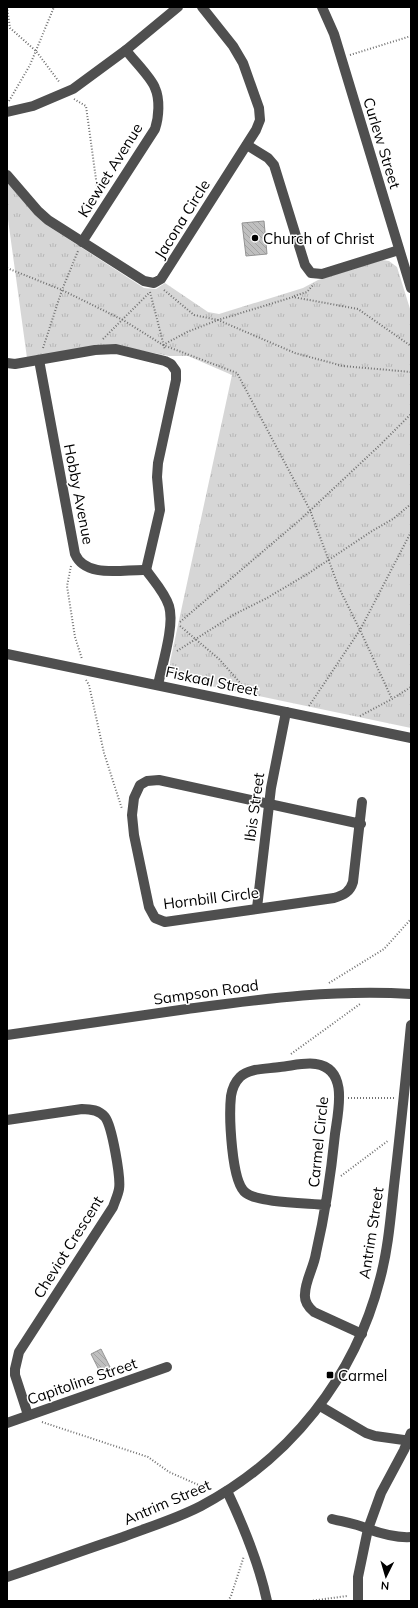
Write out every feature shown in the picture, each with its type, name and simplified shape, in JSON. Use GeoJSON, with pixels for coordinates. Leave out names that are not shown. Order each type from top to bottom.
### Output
{"type":"FeatureCollection","features":[{"type":"Feature","properties":{"kind":"street"},"geometry":{"type":"LineString","coordinates":[[7,112],[32,106],[73,89],[126,50],[178,7]]}},
{"type":"Feature","properties":{"kind":"street","name":"Jacona Circle"},"geometry":{"type":"LineString","coordinates":[[148,287],[163,278],[259,125],[259,108],[239,55],[202,7]]}},
{"type":"Feature","properties":{"kind":"street","name":"Curlew Street"},"geometry":{"type":"LineString","coordinates":[[322,7],[331,25],[411,288]]}},
{"type":"Feature","properties":{"kind":"street","name":"Kiewiet Avenue"},"geometry":{"type":"LineString","coordinates":[[82,242],[155,129],[157,123],[157,95],[155,87],[126,50]]}},
{"type":"Feature","properties":{"kind":"street"},"geometry":{"type":"LineString","coordinates":[[247,145],[268,158],[274,165],[304,265],[311,272],[318,274],[400,250]]}},
{"type":"Feature","properties":{"kind":"street"},"geometry":{"type":"LineString","coordinates":[[7,175],[38,211],[48,220],[148,287]]}},
{"type":"Feature","properties":{"kind":"street"},"geometry":{"type":"LineString","coordinates":[[7,363],[14,364],[95,350],[116,349],[165,361],[174,367],[176,380],[157,470],[160,510],[146,570],[166,599],[171,613],[170,627],[158,685]]}},
{"type":"Feature","properties":{"kind":"street","name":"Hobby Avenue"},"geometry":{"type":"LineString","coordinates":[[39,360],[75,554],[82,564],[92,569],[114,571],[146,570]]}},
{"type":"Feature","properties":{"kind":"street","name":"Fiskaal Street"},"geometry":{"type":"LineString","coordinates":[[7,654],[411,738]]}},
{"type":"Feature","properties":{"kind":"street","name":"Ibis Street"},"geometry":{"type":"LineString","coordinates":[[257,908],[269,804],[286,712]]}},
{"type":"Feature","properties":{"kind":"street","name":"Hornbill Circle"},"geometry":{"type":"LineString","coordinates":[[361,824],[164,781],[152,780],[140,785],[134,798],[132,815],[134,835],[149,907],[155,918],[165,922],[334,898],[347,892],[352,887],[353,882],[361,824],[362,802]]}},
{"type":"Feature","properties":{"kind":"street","name":"Sampson Road"},"geometry":{"type":"LineString","coordinates":[[7,1035],[250,1000],[313,993],[378,992],[411,994]]}},
{"type":"Feature","properties":{"kind":"street","name":"Antrim Street"},"geometry":{"type":"LineString","coordinates":[[7,1577],[178,1517],[223,1494],[258,1470],[275,1456],[301,1429],[320,1406],[342,1373],[362,1334],[377,1292],[384,1265],[404,1098],[411,1025]]}},
{"type":"Feature","properties":{"kind":"street","name":"Carmel Circle"},"geometry":{"type":"LineString","coordinates":[[326,1205],[262,1199],[250,1196],[241,1188],[237,1174],[230,1128],[231,1095],[235,1083],[246,1073],[312,1064],[322,1065],[329,1069],[338,1083],[339,1098],[330,1181],[326,1205],[314,1263],[305,1292],[306,1302],[314,1312],[362,1334]]}},
{"type":"Feature","properties":{"kind":"street","name":"Cheviot Crescent"},"geometry":{"type":"LineString","coordinates":[[7,1120],[82,1109],[92,1109],[98,1111],[104,1116],[110,1128],[119,1173],[119,1190],[113,1207],[19,1352],[15,1375],[28,1415]]}},
{"type":"Feature","properties":{"kind":"street","name":"Capitoline Street"},"geometry":{"type":"LineString","coordinates":[[7,1423],[167,1367]]}},
{"type":"Feature","properties":{"kind":"street"},"geometry":{"type":"LineString","coordinates":[[320,1406],[366,1432],[382,1438],[410,1438],[382,1493],[368,1529],[358,1577],[358,1598]]}},
{"type":"Feature","properties":{"kind":"street"},"geometry":{"type":"LineString","coordinates":[[223,1494],[245,1530],[268,1601]]}},
{"type":"Feature","properties":{"kind":"street"},"geometry":{"type":"LineString","coordinates":[[332,1519],[384,1534],[403,1538],[411,1537]]}},
{"type":"Feature","properties":{"kind":"path"},"geometry":{"type":"LineString","coordinates":[[7,106],[30,65],[54,7]]}},
{"type":"Feature","properties":{"kind":"path"},"geometry":{"type":"LineString","coordinates":[[341,58],[411,36]]}},
{"type":"Feature","properties":{"kind":"path"},"geometry":{"type":"LineString","coordinates":[[39,360],[62,290],[82,242]]}},
{"type":"Feature","properties":{"kind":"path"},"geometry":{"type":"LineString","coordinates":[[7,268],[62,290],[123,320],[163,345],[237,373],[310,510],[339,588],[392,699]]}},
{"type":"Feature","properties":{"kind":"path"},"geometry":{"type":"LineString","coordinates":[[163,345],[187,332],[218,320],[307,292],[318,280],[318,274]]}},
{"type":"Feature","properties":{"kind":"path"},"geometry":{"type":"LineString","coordinates":[[158,282],[161,288],[194,315],[218,320],[295,353],[343,366],[411,372]]}},
{"type":"Feature","properties":{"kind":"path"},"geometry":{"type":"LineString","coordinates":[[95,350],[100,342],[123,320],[148,287]]}},
{"type":"Feature","properties":{"kind":"path"},"geometry":{"type":"LineString","coordinates":[[148,287],[166,353],[165,361]]}},
{"type":"Feature","properties":{"kind":"path"},"geometry":{"type":"LineString","coordinates":[[293,297],[358,309],[411,346]]}},
{"type":"Feature","properties":{"kind":"path"},"geometry":{"type":"LineString","coordinates":[[252,705],[253,696],[219,659],[178,624],[310,510],[411,414]]}},
{"type":"Feature","properties":{"kind":"path"},"geometry":{"type":"LineString","coordinates":[[164,656],[170,655],[196,640],[216,625],[267,598],[393,519],[411,504]]}},
{"type":"Feature","properties":{"kind":"path"},"geometry":{"type":"LineString","coordinates":[[304,716],[307,708],[360,630],[411,532]]}},
{"type":"Feature","properties":{"kind":"path"},"geometry":{"type":"LineString","coordinates":[[75,554],[70,568],[67,586],[74,637],[82,659],[81,669],[89,685],[104,753],[122,809],[132,815]]}},
{"type":"Feature","properties":{"kind":"path"},"geometry":{"type":"LineString","coordinates":[[355,726],[356,718],[392,699],[411,686]]}},
{"type":"Feature","properties":{"kind":"path"},"geometry":{"type":"LineString","coordinates":[[313,993],[384,949],[411,919]]}},
{"type":"Feature","properties":{"kind":"path"},"geometry":{"type":"LineString","coordinates":[[290,1055],[378,992]]}},
{"type":"Feature","properties":{"kind":"path"},"geometry":{"type":"LineString","coordinates":[[339,1098],[404,1098]]}},
{"type":"Feature","properties":{"kind":"path"},"geometry":{"type":"LineString","coordinates":[[330,1181],[334,1182],[387,1141],[399,1136]]}},
{"type":"Feature","properties":{"kind":"path"},"geometry":{"type":"LineString","coordinates":[[28,1415],[60,1429],[148,1457],[169,1472],[189,1482],[207,1487],[223,1494]]}},
{"type":"Feature","properties":{"kind":"path"},"geometry":{"type":"LineString","coordinates":[[228,1601],[231,1596],[243,1556],[253,1553]]}},
{"type":"Feature","properties":{"kind":"path"},"geometry":{"type":"LineString","coordinates":[[310,1601],[358,1598]]}},
{"type":"Feature","properties":{"kind":"green space"},"geometry":{"type":"Polygon","coordinates":[[[7,183],[45,224],[144,288],[156,289],[165,283],[208,312],[219,314],[303,288],[318,280],[382,260],[389,261],[397,267],[411,312],[411,728],[182,680],[173,673],[170,662],[232,375],[188,356],[169,356],[113,345],[92,346],[27,358],[7,212],[7,183]]]}},
{"type":"Feature","properties":{"kind":"building","name":"Church of Christ"},"geometry":{"type":"Polygon","coordinates":[[[264,221],[267,254],[246,256],[242,223],[264,221]]]}},
{"type":"Feature","properties":{"kind":"building"},"geometry":{"type":"Polygon","coordinates":[[[101,1349],[110,1367],[100,1372],[91,1354],[101,1349]]]}},
{"type":"Feature","properties":{"kind":"place","name":"Church of Christ"},"geometry":{"type":"Point","coordinates":[255,238]}},
{"type":"Feature","properties":{"kind":"place","name":"Carmel"},"geometry":{"type":"Point","coordinates":[330,1375]}}]}
